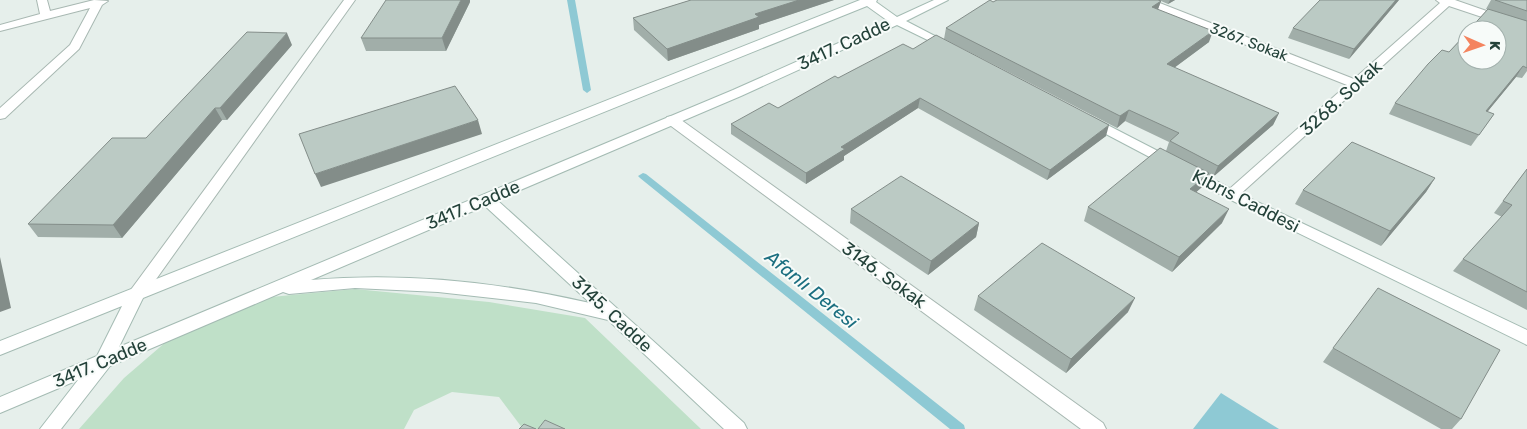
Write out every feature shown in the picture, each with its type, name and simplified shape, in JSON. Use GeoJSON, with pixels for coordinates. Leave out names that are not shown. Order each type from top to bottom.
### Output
{"type":"FeatureCollection","features":[{"type":"Feature","properties":{"kind":"street"},"geometry":{"type":"LineString","coordinates":[[42,0],[46,16]]}},
{"type":"Feature","properties":{"kind":"street"},"geometry":{"type":"LineString","coordinates":[[50,429],[103,362],[136,295],[350,0]]}},
{"type":"Feature","properties":{"kind":"street","name":"3417. Cadde"},"geometry":{"type":"LineString","coordinates":[[0,405],[636,136],[894,20],[943,0]]}},
{"type":"Feature","properties":{"kind":"street","name":"3267. Sokak"},"geometry":{"type":"LineString","coordinates":[[1142,0],[1356,84]]}},
{"type":"Feature","properties":{"kind":"street"},"geometry":{"type":"LineString","coordinates":[[0,28],[102,1]]}},
{"type":"Feature","properties":{"kind":"street"},"geometry":{"type":"LineString","coordinates":[[0,114],[75,47],[102,1]]}},
{"type":"Feature","properties":{"kind":"street"},"geometry":{"type":"LineString","coordinates":[[868,1],[894,20],[961,52]]}},
{"type":"Feature","properties":{"kind":"street","name":"3417. Cadde"},"geometry":{"type":"LineString","coordinates":[[0,348],[868,1]]}},
{"type":"Feature","properties":{"kind":"street"},"geometry":{"type":"LineString","coordinates":[[1446,1],[1527,29]]}},
{"type":"Feature","properties":{"kind":"street","name":"3268. Sokak"},"geometry":{"type":"LineString","coordinates":[[1231,195],[1446,1]]}},
{"type":"Feature","properties":{"kind":"street","name":"Kıbrıs Caddesi"},"geometry":{"type":"LineString","coordinates":[[1074,112],[1231,195],[1527,338]]}},
{"type":"Feature","properties":{"kind":"street","name":"3146. Sokak"},"geometry":{"type":"LineString","coordinates":[[672,120],[1096,429]]}},
{"type":"Feature","properties":{"kind":"street","name":"3145. Cadde"},"geometry":{"type":"LineString","coordinates":[[487,199],[736,429]]}},
{"type":"Feature","properties":{"kind":"street"},"geometry":{"type":"LineString","coordinates":[[275,289],[356,282],[438,286],[536,297],[612,315]]}},
{"type":"Feature","properties":{"kind":"green space"},"geometry":{"type":"Polygon","coordinates":[[[355,289],[489,302],[585,318],[701,429],[523,429],[499,397],[452,392],[414,410],[404,429],[79,429],[124,378],[167,341],[271,297],[355,289]]]}},
{"type":"Feature","properties":{"kind":"water"},"geometry":{"type":"Polygon","coordinates":[[[1221,393],[1279,429],[1193,429],[1221,393]]]}},
{"type":"Feature","properties":{"kind":"building"},"geometry":{"type":"Polygon","coordinates":[[[386,0],[461,0],[442,38],[361,38],[386,0]]]}},
{"type":"Feature","properties":{"kind":"building"},"geometry":{"type":"Polygon","coordinates":[[[691,0],[799,0],[755,14],[759,17],[667,49],[633,18],[691,0]]]}},
{"type":"Feature","properties":{"kind":"building"},"geometry":{"type":"Polygon","coordinates":[[[990,0],[993,2],[997,0],[1161,1],[1152,7],[1213,31],[1167,64],[1279,113],[1218,166],[1170,141],[1179,133],[1129,110],[1120,116],[946,28],[990,0]]]}},
{"type":"Feature","properties":{"kind":"building"},"geometry":{"type":"Polygon","coordinates":[[[1320,0],[1396,0],[1354,49],[1293,28],[1320,0]]]}},
{"type":"Feature","properties":{"kind":"building"},"geometry":{"type":"Polygon","coordinates":[[[1495,0],[1527,0],[1527,11],[1495,0]]]}},
{"type":"Feature","properties":{"kind":"building"},"geometry":{"type":"Polygon","coordinates":[[[1488,9],[1527,21],[1527,68],[1523,66],[1486,111],[1494,114],[1479,135],[1395,103],[1442,50],[1449,52],[1457,44],[1457,70],[1507,70],[1507,20],[1478,20],[1488,9]]]}},
{"type":"Feature","properties":{"kind":"building"},"geometry":{"type":"Polygon","coordinates":[[[247,32],[287,33],[220,108],[215,108],[113,225],[28,224],[112,138],[146,138],[247,32]]]}},
{"type":"Feature","properties":{"kind":"building"},"geometry":{"type":"Polygon","coordinates":[[[936,35],[1109,125],[1050,170],[920,98],[841,147],[845,149],[806,173],[731,124],[769,103],[778,108],[835,76],[838,78],[903,44],[913,49],[936,35]]]}},
{"type":"Feature","properties":{"kind":"building"},"geometry":{"type":"Polygon","coordinates":[[[455,86],[478,120],[315,174],[299,134],[455,86]]]}},
{"type":"Feature","properties":{"kind":"building"},"geometry":{"type":"Polygon","coordinates":[[[1352,142],[1435,178],[1390,231],[1303,190],[1352,142]]]}},
{"type":"Feature","properties":{"kind":"building"},"geometry":{"type":"Polygon","coordinates":[[[1160,148],[1209,173],[1190,189],[1229,209],[1179,257],[1088,207],[1160,148]]]}},
{"type":"Feature","properties":{"kind":"building"},"geometry":{"type":"Polygon","coordinates":[[[1527,169],[1527,292],[1463,259],[1512,205],[1503,201],[1527,169]]]}},
{"type":"Feature","properties":{"kind":"building"},"geometry":{"type":"Polygon","coordinates":[[[901,176],[979,223],[931,261],[851,209],[901,176]]]}},
{"type":"Feature","properties":{"kind":"building"},"geometry":{"type":"Polygon","coordinates":[[[1042,243],[1135,298],[1071,359],[978,296],[1042,243]]]}},
{"type":"Feature","properties":{"kind":"building"},"geometry":{"type":"Polygon","coordinates":[[[1378,288],[1500,350],[1461,419],[1333,348],[1378,288]]]}},
{"type":"Feature","properties":{"kind":"building"},"geometry":{"type":"Polygon","coordinates":[[[545,420],[565,429],[538,429],[545,420]]]}},
{"type":"Feature","properties":{"kind":"building"},"geometry":{"type":"Polygon","coordinates":[[[524,424],[536,429],[519,429],[524,424]]]}},
{"type":"Feature","properties":{"kind":"waterway","name":"Afanlı Deresi"},"geometry":{"type":"LineString","coordinates":[[571,0],[587,90]]}},
{"type":"Feature","properties":{"kind":"waterway","name":"Afanlı Deresi"},"geometry":{"type":"LineString","coordinates":[[643,176],[959,429]]}}]}
